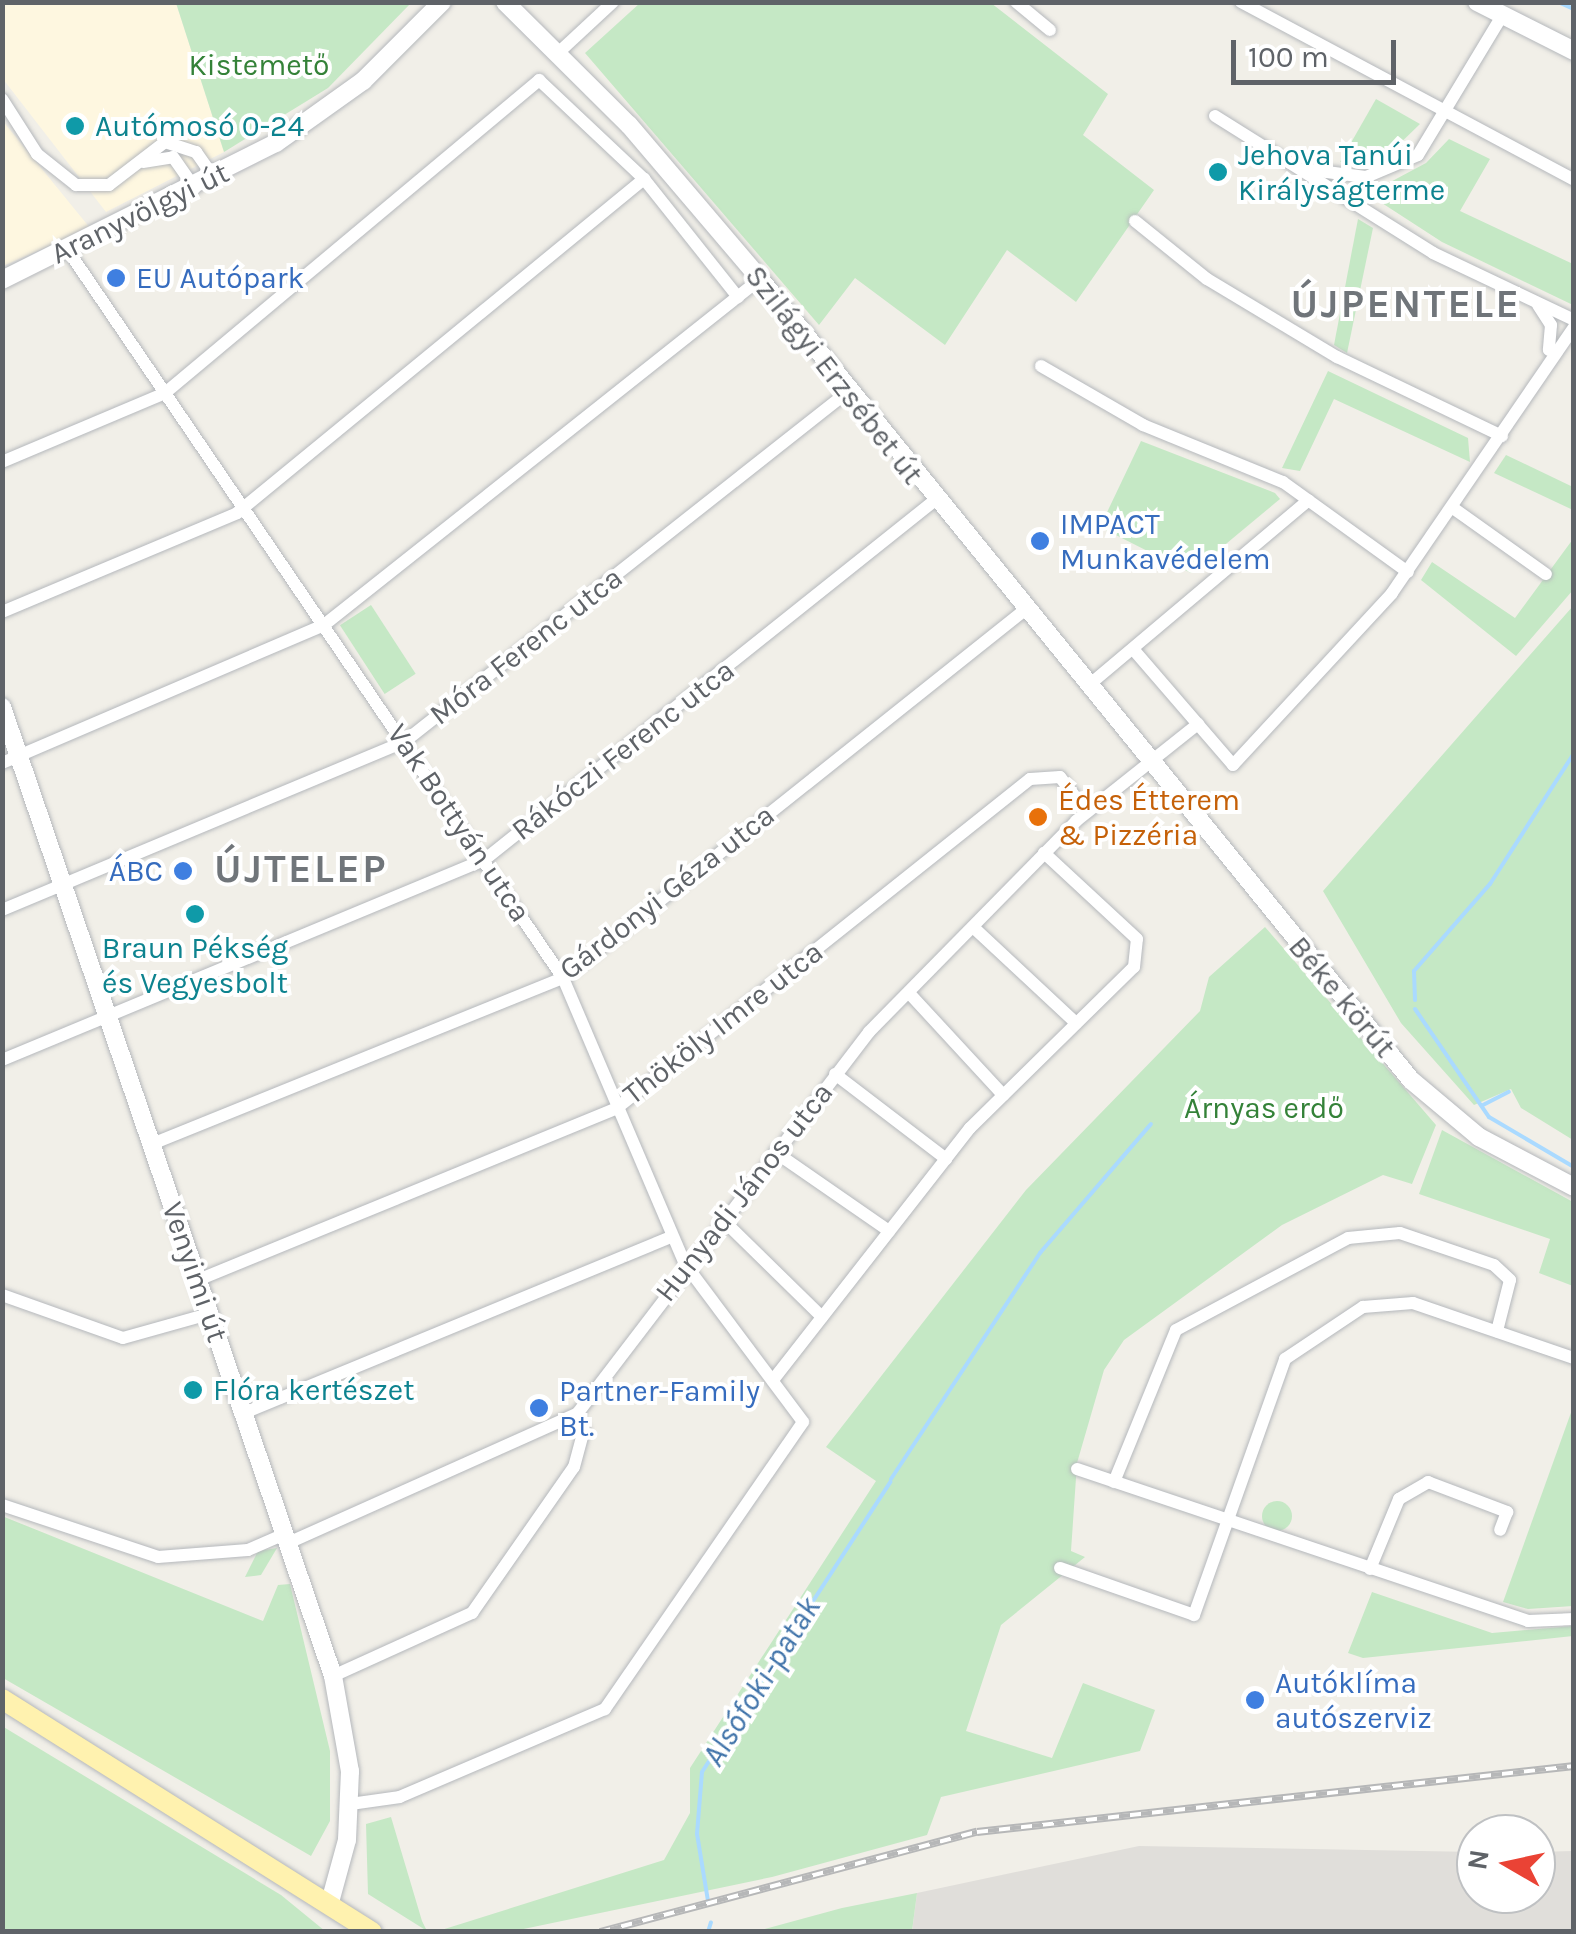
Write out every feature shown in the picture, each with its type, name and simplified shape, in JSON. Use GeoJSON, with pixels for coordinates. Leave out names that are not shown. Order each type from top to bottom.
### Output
{"type":"FeatureCollection","features":[{"type":"Feature","properties":{"kind":"main road"},"geometry":{"type":"LineString","coordinates":[[2,1699],[330,1902],[372,1932]]}},
{"type":"Feature","properties":{"kind":"street","name":"Aranyvölgyi út"},"geometry":{"type":"LineString","coordinates":[[2,280],[196,190],[276,143],[362,81],[442,2]]}},
{"type":"Feature","properties":{"kind":"street","name":"Szilágyi Erzsébet út"},"geometry":{"type":"LineString","coordinates":[[504,2],[558,53],[760,278],[845,394],[1151,760]]}},
{"type":"Feature","properties":{"kind":"street"},"geometry":{"type":"LineString","coordinates":[[558,53],[613,2]]}},
{"type":"Feature","properties":{"kind":"street"},"geometry":{"type":"LineString","coordinates":[[1016,2],[1050,30]]}},
{"type":"Feature","properties":{"kind":"street"},"geometry":{"type":"LineString","coordinates":[[1242,2],[1446,118],[1574,180]]}},
{"type":"Feature","properties":{"kind":"street"},"geometry":{"type":"LineString","coordinates":[[1476,2],[1574,51]]}},
{"type":"Feature","properties":{"kind":"street"},"geometry":{"type":"LineString","coordinates":[[1294,164],[1366,177],[1418,155],[1446,118],[1502,16]]}},
{"type":"Feature","properties":{"kind":"street","name":"Szilágyi Erzsébet út"},"geometry":{"type":"LineString","coordinates":[[165,393],[546,79],[644,180],[738,297]]}},
{"type":"Feature","properties":{"kind":"street"},"geometry":{"type":"LineString","coordinates":[[2,99],[37,154],[67,180],[102,187],[163,154],[183,169],[196,190]]}},
{"type":"Feature","properties":{"kind":"street"},"geometry":{"type":"LineString","coordinates":[[1133,649],[1234,765],[1323,677],[1408,572],[1502,436],[1549,352],[1574,323],[1365,210],[1214,116]]}},
{"type":"Feature","properties":{"kind":"street","name":"Aranyvölgyi út"},"geometry":{"type":"LineString","coordinates":[[132,168],[165,142],[223,164],[276,143]]}},
{"type":"Feature","properties":{"kind":"street"},"geometry":{"type":"LineString","coordinates":[[196,152],[215,180]]}},
{"type":"Feature","properties":{"kind":"street"},"geometry":{"type":"LineString","coordinates":[[172,202],[183,169]]}},
{"type":"Feature","properties":{"kind":"street"},"geometry":{"type":"LineString","coordinates":[[1365,210],[1357,192],[1366,177]]}},
{"type":"Feature","properties":{"kind":"street"},"geometry":{"type":"LineString","coordinates":[[2,612],[244,508],[644,180]]}},
{"type":"Feature","properties":{"kind":"street"},"geometry":{"type":"LineString","coordinates":[[1135,222],[1207,279],[1337,357],[1502,436]]}},
{"type":"Feature","properties":{"kind":"street","name":"Vak Bottyán utca"},"geometry":{"type":"LineString","coordinates":[[67,249],[563,978],[685,1264],[804,1422],[605,1709],[400,1797],[350,1804]]}},
{"type":"Feature","properties":{"kind":"street"},"geometry":{"type":"LineString","coordinates":[[11,760],[324,625],[760,278]]}},
{"type":"Feature","properties":{"kind":"street"},"geometry":{"type":"LineString","coordinates":[[1536,303],[1551,325],[1549,352]]}},
{"type":"Feature","properties":{"kind":"street"},"geometry":{"type":"LineString","coordinates":[[1041,366],[1129,418],[1309,500],[1408,572]]}},
{"type":"Feature","properties":{"kind":"street"},"geometry":{"type":"LineString","coordinates":[[2,462],[165,393]]}},
{"type":"Feature","properties":{"kind":"street","name":"Móra Ferenc utca"},"geometry":{"type":"LineString","coordinates":[[2,910],[404,742],[845,394]]}},
{"type":"Feature","properties":{"kind":"street"},"geometry":{"type":"LineString","coordinates":[[1088,685],[1309,500]]}},
{"type":"Feature","properties":{"kind":"street","name":"Rákóczi Ferenc utca"},"geometry":{"type":"LineString","coordinates":[[2,1060],[109,1019],[484,860],[934,502]]}},
{"type":"Feature","properties":{"kind":"street"},"geometry":{"type":"LineString","coordinates":[[1453,508],[1546,574]]}},
{"type":"Feature","properties":{"kind":"street","name":"Gárdonyi Géza utca"},"geometry":{"type":"LineString","coordinates":[[152,1144],[563,978],[1026,608]]}},
{"type":"Feature","properties":{"kind":"street","name":"Venyimi út"},"geometry":{"type":"LineString","coordinates":[[2,707],[11,760],[109,1019],[334,1676],[350,1804],[330,1902]]}},
{"type":"Feature","properties":{"kind":"street","name":"Hunyadi János utca"},"geometry":{"type":"LineString","coordinates":[[2,1504],[158,1557],[248,1550],[287,1539],[576,1414],[685,1264],[835,1074],[1044,852],[1087,812],[1198,724]]}},
{"type":"Feature","properties":{"kind":"street","name":"Béke körút"},"geometry":{"type":"LineString","coordinates":[[1151,760],[1411,1080],[1480,1137],[1574,1187]]}},
{"type":"Feature","properties":{"kind":"street","name":"Thököly Imre utca"},"geometry":{"type":"LineString","coordinates":[[198,1280],[616,1108],[1047,774],[1087,812]]}},
{"type":"Feature","properties":{"kind":"street"},"geometry":{"type":"LineString","coordinates":[[773,1380],[946,1159],[1003,1096],[1134,967],[1138,945],[1044,852]]}},
{"type":"Feature","properties":{"kind":"street"},"geometry":{"type":"LineString","coordinates":[[973,926],[1076,1023]]}},
{"type":"Feature","properties":{"kind":"street"},"geometry":{"type":"LineString","coordinates":[[909,993],[1003,1096]]}},
{"type":"Feature","properties":{"kind":"street"},"geometry":{"type":"LineString","coordinates":[[835,1074],[946,1159]]}},
{"type":"Feature","properties":{"kind":"street"},"geometry":{"type":"LineString","coordinates":[[775,1152],[889,1230]]}},
{"type":"Feature","properties":{"kind":"street"},"geometry":{"type":"LineString","coordinates":[[722,1219],[822,1317]]}},
{"type":"Feature","properties":{"kind":"street"},"geometry":{"type":"LineString","coordinates":[[1114,1482],[1176,1330],[1348,1238],[1400,1233],[1494,1266],[1510,1280],[1497,1331]]}},
{"type":"Feature","properties":{"kind":"street"},"geometry":{"type":"LineString","coordinates":[[244,1412],[672,1237]]}},
{"type":"Feature","properties":{"kind":"street"},"geometry":{"type":"LineString","coordinates":[[2,1295],[123,1338],[210,1314]]}},
{"type":"Feature","properties":{"kind":"street"},"geometry":{"type":"LineString","coordinates":[[1060,1568],[1194,1615],[1279,1371],[1306,1336],[1363,1307],[1396,1302],[1574,1358]]}},
{"type":"Feature","properties":{"kind":"street"},"geometry":{"type":"LineString","coordinates":[[334,1676],[472,1613],[574,1467],[584,1430],[576,1414]]}},
{"type":"Feature","properties":{"kind":"street"},"geometry":{"type":"LineString","coordinates":[[1077,1469],[1528,1621],[1574,1619]]}},
{"type":"Feature","properties":{"kind":"street"},"geometry":{"type":"LineString","coordinates":[[1370,1570],[1399,1499],[1428,1482],[1507,1512],[1500,1530]]}},
{"type":"Feature","properties":{"kind":"shaded area"},"geometry":{"type":"Polygon","coordinates":[[[3,3],[176,3],[224,152],[106,212],[3,79],[3,3]]]}},
{"type":"Feature","properties":{"kind":"shaded area"},"geometry":{"type":"Polygon","coordinates":[[[2,120],[90,228],[3,266],[2,266],[2,120]]]}},
{"type":"Feature","properties":{"kind":"shaded area"},"geometry":{"type":"Polygon","coordinates":[[[1139,1846],[1456,1852],[1456,1914],[1556,1914],[1556,1851],[1573,1851],[1573,1931],[912,1932],[917,1893],[1139,1846]]]}},
{"type":"Feature","properties":{"kind":"green space","name":"Kistemető"},"geometry":{"type":"Polygon","coordinates":[[[176,2],[411,3],[328,88],[224,152],[176,2]]]}},
{"type":"Feature","properties":{"kind":"green space"},"geometry":{"type":"Polygon","coordinates":[[[640,3],[991,3],[1108,94],[1083,135],[1154,190],[1076,302],[1007,250],[945,345],[855,278],[819,325],[585,53],[640,3]]]}},
{"type":"Feature","properties":{"kind":"green space"},"geometry":{"type":"Polygon","coordinates":[[[1376,99],[1420,124],[1388,155],[1340,162],[1376,99]]]}},
{"type":"Feature","properties":{"kind":"green space"},"geometry":{"type":"Polygon","coordinates":[[[1449,139],[1490,159],[1460,211],[1573,264],[1573,305],[1442,242],[1368,194],[1426,163],[1449,139]]]}},
{"type":"Feature","properties":{"kind":"green space"},"geometry":{"type":"Polygon","coordinates":[[[1358,219],[1373,228],[1347,353],[1334,345],[1358,219]]]}},
{"type":"Feature","properties":{"kind":"green space"},"geometry":{"type":"Polygon","coordinates":[[[1328,371],[1468,438],[1470,462],[1334,399],[1300,471],[1282,468],[1328,371]]]}},
{"type":"Feature","properties":{"kind":"green space"},"geometry":{"type":"Polygon","coordinates":[[[1141,441],[1275,493],[1280,499],[1191,573],[1100,527],[1141,441]]]}},
{"type":"Feature","properties":{"kind":"green space"},"geometry":{"type":"Polygon","coordinates":[[[1506,455],[1573,487],[1573,510],[1494,473],[1506,455]]]}},
{"type":"Feature","properties":{"kind":"green space"},"geometry":{"type":"Polygon","coordinates":[[[1573,539],[1573,590],[1516,656],[1421,580],[1432,562],[1515,618],[1573,539]]]}},
{"type":"Feature","properties":{"kind":"green space"},"geometry":{"type":"Polygon","coordinates":[[[371,605],[416,674],[385,694],[340,625],[371,605]]]}},
{"type":"Feature","properties":{"kind":"green space"},"geometry":{"type":"Polygon","coordinates":[[[1573,606],[1573,1140],[1521,1108],[1511,1089],[1474,1105],[1401,1023],[1323,891],[1573,606]]]}},
{"type":"Feature","properties":{"kind":"green space","name":"Árnyas erdő"},"geometry":{"type":"Polygon","coordinates":[[[1265,927],[1436,1125],[1412,1184],[1383,1175],[1282,1225],[1124,1340],[1104,1370],[1077,1463],[1071,1551],[1085,1557],[1001,1625],[966,1731],[1052,1758],[1083,1683],[1155,1710],[1140,1751],[941,1797],[927,1835],[772,1877],[514,1931],[435,1932],[664,1860],[690,1813],[690,1768],[876,1481],[826,1447],[1026,1190],[1200,1011],[1209,977],[1265,927]]]}},
{"type":"Feature","properties":{"kind":"green space"},"geometry":{"type":"Polygon","coordinates":[[[1442,1130],[1573,1202],[1573,1286],[1539,1273],[1550,1239],[1419,1194],[1442,1130]]]}},
{"type":"Feature","properties":{"kind":"green space"},"geometry":{"type":"Polygon","coordinates":[[[1573,1407],[1573,1606],[1528,1609],[1503,1602],[1573,1407]]]}},
{"type":"Feature","properties":{"kind":"green space"},"geometry":{"type":"Polygon","coordinates":[[[1277,1501],[1288,1505],[1292,1516],[1288,1527],[1277,1531],[1266,1527],[1262,1516],[1266,1505],[1277,1501]]]}},
{"type":"Feature","properties":{"kind":"green space"},"geometry":{"type":"Polygon","coordinates":[[[2,1516],[263,1621],[278,1585],[290,1584],[330,1751],[330,1821],[311,1856],[3,1678],[2,1516]]]}},
{"type":"Feature","properties":{"kind":"green space"},"geometry":{"type":"Polygon","coordinates":[[[277,1548],[261,1575],[245,1577],[258,1551],[277,1548]]]}},
{"type":"Feature","properties":{"kind":"green space"},"geometry":{"type":"Polygon","coordinates":[[[1372,1592],[1492,1633],[1573,1626],[1573,1636],[1363,1658],[1348,1653],[1372,1592]]]}},
{"type":"Feature","properties":{"kind":"green space"},"geometry":{"type":"Polygon","coordinates":[[[2,1726],[281,1895],[325,1931],[3,1931],[2,1726]]]}},
{"type":"Feature","properties":{"kind":"green space"},"geometry":{"type":"Polygon","coordinates":[[[391,1817],[427,1931],[368,1894],[366,1824],[391,1817]]]}},
{"type":"Feature","properties":{"kind":"green space"},"geometry":{"type":"Polygon","coordinates":[[[917,1893],[912,1931],[757,1931],[842,1908],[917,1893]]]}},
{"type":"Feature","properties":{"kind":"waterway","name":"Alsófoki-patak"},"geometry":{"type":"LineString","coordinates":[[1558,2],[1574,9]]}},
{"type":"Feature","properties":{"kind":"waterway"},"geometry":{"type":"LineString","coordinates":[[1415,1000],[1414,971],[1490,884],[1574,753]]}},
{"type":"Feature","properties":{"kind":"waterway"},"geometry":{"type":"LineString","coordinates":[[1415,1009],[1489,1117],[1574,1167]]}},
{"type":"Feature","properties":{"kind":"waterway"},"geometry":{"type":"LineString","coordinates":[[1483,1105],[1509,1092]]}},
{"type":"Feature","properties":{"kind":"waterway","name":"Alsófoki-patak"},"geometry":{"type":"LineString","coordinates":[[891,1479],[1040,1253],[1151,1124]]}},
{"type":"Feature","properties":{"kind":"waterway","name":"Alsófoki-patak"},"geometry":{"type":"LineString","coordinates":[[708,1901],[697,1834],[702,1772],[890,1482]]}},
{"type":"Feature","properties":{"kind":"waterway","name":"Alsófoki-patak"},"geometry":{"type":"LineString","coordinates":[[708,1932],[711,1922]]}},
{"type":"Feature","properties":{"kind":"railway"},"geometry":{"type":"LineString","coordinates":[[600,1932],[977,1832],[1574,1766]]}},
{"type":"Feature","properties":{"kind":"place","name":"Autómosó 0-24"},"geometry":{"type":"Point","coordinates":[75,126]}},
{"type":"Feature","properties":{"kind":"place","name":"Jehova Tanúi Királyságterme"},"geometry":{"type":"Point","coordinates":[1218,172]}},
{"type":"Feature","properties":{"kind":"place","name":"EU Autópark"},"geometry":{"type":"Point","coordinates":[116,278]}},
{"type":"Feature","properties":{"kind":"place","name":"IMPACT Munkavédelem"},"geometry":{"type":"Point","coordinates":[1040,541]}},
{"type":"Feature","properties":{"kind":"place","name":"Édes Étterem & Pizzéria"},"geometry":{"type":"Point","coordinates":[1038,817]}},
{"type":"Feature","properties":{"kind":"place","name":"ÁBC"},"geometry":{"type":"Point","coordinates":[183,871]}},
{"type":"Feature","properties":{"kind":"place","name":"Braun Pékség és Vegyesbolt"},"geometry":{"type":"Point","coordinates":[195,914]}},
{"type":"Feature","properties":{"kind":"place","name":"Flóra kertészet"},"geometry":{"type":"Point","coordinates":[193,1390]}},
{"type":"Feature","properties":{"kind":"place","name":"Partner-Family Bt."},"geometry":{"type":"Point","coordinates":[539,1408]}},
{"type":"Feature","properties":{"kind":"place","name":"Autóklíma autószerviz"},"geometry":{"type":"Point","coordinates":[1255,1700]}},
{"type":"Feature","properties":{"kind":"district","name":"ÚJPENTELE"},"geometry":{"type":"Point","coordinates":[1406,304]}},
{"type":"Feature","properties":{"kind":"district","name":"ÚJTELEP"},"geometry":{"type":"Point","coordinates":[301,869]}}]}
